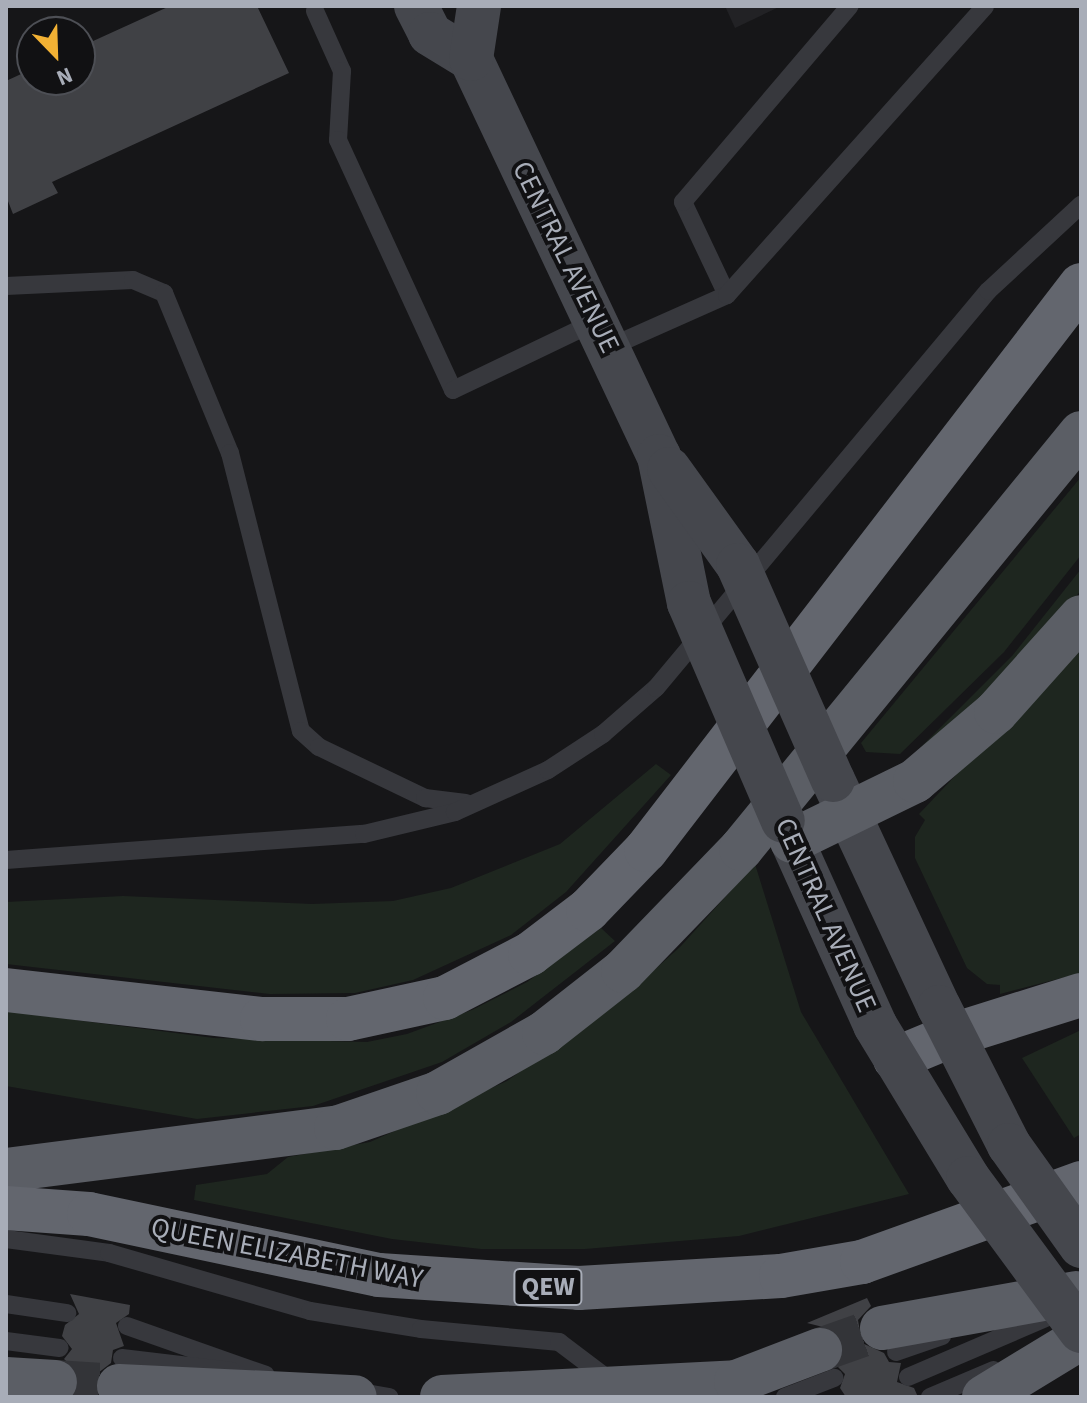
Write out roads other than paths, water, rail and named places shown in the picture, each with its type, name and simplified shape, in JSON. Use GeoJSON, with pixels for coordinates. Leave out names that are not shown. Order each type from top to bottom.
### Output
{"type":"FeatureCollection","features":[{"type":"Feature","properties":{"kind":"highway"},"geometry":{"type":"LineString","coordinates":[[6,990],[262,1019],[348,1019],[445,998],[530,954],[588,910],[646,850],[1081,285]]}},
{"type":"Feature","properties":{"kind":"highway"},"geometry":{"type":"LineString","coordinates":[[6,1170],[297,1135],[367,1119],[474,1076],[575,1011],[657,939],[741,849],[1081,433]]}},
{"type":"Feature","properties":{"kind":"highway"},"geometry":{"type":"LineString","coordinates":[[787,831],[842,798],[915,781],[961,744],[1024,684],[1081,617]]}},
{"type":"Feature","properties":{"kind":"highway"},"geometry":{"type":"LineString","coordinates":[[885,1042],[946,1021],[999,1019],[1081,995]]}},
{"type":"Feature","properties":{"kind":"highway"},"geometry":{"type":"LineString","coordinates":[[6,1146],[148,1154]]}},
{"type":"Feature","properties":{"kind":"highway","name":"QUEEN ELIZABETH WAY"},"geometry":{"type":"LineString","coordinates":[[6,1208],[89,1214],[379,1275],[579,1288],[781,1276],[862,1262],[1081,1183]]}},
{"type":"Feature","properties":{"kind":"highway"},"geometry":{"type":"LineString","coordinates":[[889,1340],[1080,1315]]}},
{"type":"Feature","properties":{"kind":"highway"},"geometry":{"type":"LineString","coordinates":[[984,1397],[1080,1315]]}},
{"type":"Feature","properties":{"kind":"highway"},"geometry":{"type":"LineString","coordinates":[[442,1397],[736,1382],[827,1364]]}},
{"type":"Feature","properties":{"kind":"highway"},"geometry":{"type":"LineString","coordinates":[[6,1379],[58,1365]]}},
{"type":"Feature","properties":{"kind":"highway"},"geometry":{"type":"LineString","coordinates":[[121,1372],[355,1397]]}},
{"type":"Feature","properties":{"kind":"main road"},"geometry":{"type":"LineString","coordinates":[[416,6],[430,34],[471,59],[479,6]]}},
{"type":"Feature","properties":{"kind":"main road","name":"CENTRAL AVENUE"},"geometry":{"type":"LineString","coordinates":[[471,59],[659,456],[738,565],[946,1021],[1009,1145],[1081,1246]]}},
{"type":"Feature","properties":{"kind":"main road","name":"CENTRAL AVENUE"},"geometry":{"type":"LineString","coordinates":[[659,456],[689,603],[787,831],[885,1042],[975,1189],[1080,1315]]}},
{"type":"Feature","properties":{"kind":"lane"},"geometry":{"type":"LineString","coordinates":[[727,295],[683,202],[850,6]]}},
{"type":"Feature","properties":{"kind":"lane"},"geometry":{"type":"LineString","coordinates":[[315,11],[342,71],[338,140],[453,390],[603,334],[727,295],[985,6]]}},
{"type":"Feature","properties":{"kind":"lane"},"geometry":{"type":"LineString","coordinates":[[6,860],[364,834],[455,812],[518,787],[603,734],[656,688],[988,291],[1081,205]]}},
{"type":"Feature","properties":{"kind":"lane"},"geometry":{"type":"LineString","coordinates":[[6,286],[133,280],[164,293],[230,453],[293,715],[310,741],[439,803],[478,801],[518,787]]}},
{"type":"Feature","properties":{"kind":"lane"},"geometry":{"type":"LineString","coordinates":[[6,1239],[56,1242],[109,1253],[310,1311],[421,1329],[559,1342],[598,1375],[633,1388]]}},
{"type":"Feature","properties":{"kind":"lane"},"geometry":{"type":"LineString","coordinates":[[6,1304],[67,1313]]}},
{"type":"Feature","properties":{"kind":"lane"},"geometry":{"type":"LineString","coordinates":[[908,1377],[1080,1315]]}},
{"type":"Feature","properties":{"kind":"lane"},"geometry":{"type":"LineString","coordinates":[[930,1397],[1080,1315]]}},
{"type":"Feature","properties":{"kind":"lane"},"geometry":{"type":"LineString","coordinates":[[127,1326],[266,1375]]}},
{"type":"Feature","properties":{"kind":"lane"},"geometry":{"type":"LineString","coordinates":[[6,1341],[58,1365]]}},
{"type":"Feature","properties":{"kind":"lane"},"geometry":{"type":"LineString","coordinates":[[1025,1397],[1081,1346]]}},
{"type":"Feature","properties":{"kind":"lane"},"geometry":{"type":"LineString","coordinates":[[785,1397],[827,1364]]}},
{"type":"Feature","properties":{"kind":"lane"},"geometry":{"type":"LineString","coordinates":[[121,1372],[266,1375],[389,1397]]}},
{"type":"Feature","properties":{"kind":"tunnel"},"geometry":{"type":"LineString","coordinates":[[820,1350],[882,1328]]}},
{"type":"Feature","properties":{"kind":"tunnel"},"geometry":{"type":"LineString","coordinates":[[55,1382],[119,1386]]}}]}
